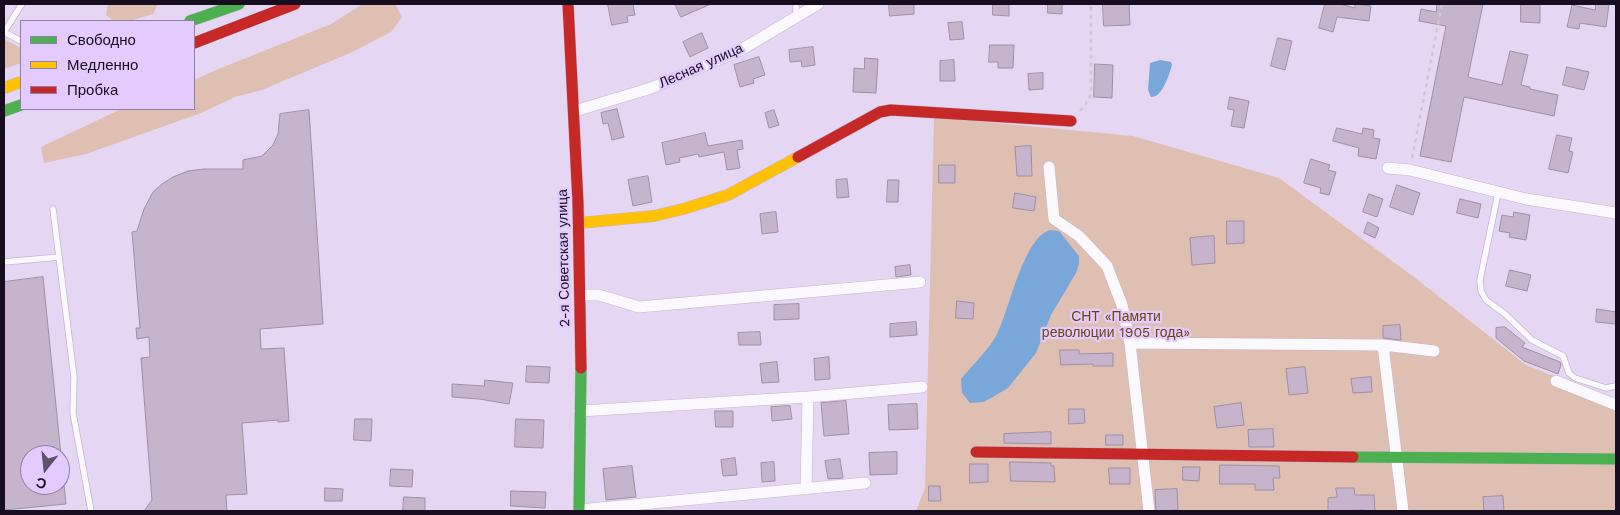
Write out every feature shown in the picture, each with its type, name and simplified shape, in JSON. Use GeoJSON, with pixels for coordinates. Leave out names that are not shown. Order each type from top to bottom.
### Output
{"type":"FeatureCollection","features":[{"type":"Feature","properties":{"kind":"street"},"geometry":{"type":"LineString","coordinates":[[193,20],[238,4]]}},
{"type":"Feature","properties":{"kind":"street"},"geometry":{"type":"LineString","coordinates":[[195,43],[296,4]]}},
{"type":"Feature","properties":{"kind":"street","name":"2-я Советская улица"},"geometry":{"type":"LineString","coordinates":[[568,4],[575,111],[579,223],[579,511]]}},
{"type":"Feature","properties":{"kind":"street","name":"Лесная улица"},"geometry":{"type":"LineString","coordinates":[[575,111],[651,88],[739,50],[818,4]]}},
{"type":"Feature","properties":{"kind":"street"},"geometry":{"type":"LineString","coordinates":[[4,88],[20,82]]}},
{"type":"Feature","properties":{"kind":"street"},"geometry":{"type":"LineString","coordinates":[[4,111],[20,105]]}},
{"type":"Feature","properties":{"kind":"street"},"geometry":{"type":"LineString","coordinates":[[4,118],[23,110]]}},
{"type":"Feature","properties":{"kind":"street"},"geometry":{"type":"LineString","coordinates":[[579,223],[654,216],[683,209],[728,194],[880,112],[891,110],[1071,121]]}},
{"type":"Feature","properties":{"kind":"street"},"geometry":{"type":"LineString","coordinates":[[1049,167],[1054,220],[1079,236],[1107,266],[1122,305],[1130,343],[1149,511]]}},
{"type":"Feature","properties":{"kind":"street"},"geometry":{"type":"LineString","coordinates":[[1388,168],[1410,170],[1526,199],[1616,212]]}},
{"type":"Feature","properties":{"kind":"street"},"geometry":{"type":"LineString","coordinates":[[580,295],[599,295],[639,307],[920,282]]}},
{"type":"Feature","properties":{"kind":"street"},"geometry":{"type":"LineString","coordinates":[[1130,343],[1383,345],[1434,351]]}},
{"type":"Feature","properties":{"kind":"street"},"geometry":{"type":"LineString","coordinates":[[1383,345],[1403,511]]}},
{"type":"Feature","properties":{"kind":"street"},"geometry":{"type":"LineString","coordinates":[[1556,381],[1616,405]]}},
{"type":"Feature","properties":{"kind":"street"},"geometry":{"type":"LineString","coordinates":[[580,411],[808,397],[922,387]]}},
{"type":"Feature","properties":{"kind":"street"},"geometry":{"type":"LineString","coordinates":[[806,489],[808,397]]}},
{"type":"Feature","properties":{"kind":"street"},"geometry":{"type":"LineString","coordinates":[[976,452],[1616,459]]}},
{"type":"Feature","properties":{"kind":"street"},"geometry":{"type":"LineString","coordinates":[[579,511],[865,483]]}},
{"type":"Feature","properties":{"kind":"lane"},"geometry":{"type":"LineString","coordinates":[[20,40],[4,32],[22,4]]}},
{"type":"Feature","properties":{"kind":"lane"},"geometry":{"type":"LineString","coordinates":[[796,4],[796,18]]}},
{"type":"Feature","properties":{"kind":"lane"},"geometry":{"type":"LineString","coordinates":[[1498,193],[1480,280],[1481,291],[1486,300],[1505,314],[1532,340],[1563,356],[1569,373],[1575,378],[1606,388],[1616,386]]}},
{"type":"Feature","properties":{"kind":"lane"},"geometry":{"type":"LineString","coordinates":[[54,209],[74,376],[73,413],[91,511]]}},
{"type":"Feature","properties":{"kind":"lane"},"geometry":{"type":"LineString","coordinates":[[4,262],[59,256]]}},
{"type":"Feature","properties":{"kind":"path"},"geometry":{"type":"LineString","coordinates":[[1071,121],[1088,101],[1091,94],[1091,4]]}},
{"type":"Feature","properties":{"kind":"path"},"geometry":{"type":"LineString","coordinates":[[1410,170],[1442,4]]}},
{"type":"Feature","properties":{"kind":"green space"},"geometry":{"type":"Polygon","coordinates":[[[108,4],[158,4],[153,14],[133,20],[113,20],[106,15],[108,4]]]}},
{"type":"Feature","properties":{"kind":"green space"},"geometry":{"type":"Polygon","coordinates":[[[363,4],[395,4],[402,17],[391,32],[350,53],[262,90],[235,97],[201,113],[86,154],[44,163],[41,147],[119,110],[195,110],[195,80],[331,24],[363,4]]]}},
{"type":"Feature","properties":{"kind":"green space"},"geometry":{"type":"Polygon","coordinates":[[[4,39],[20,47],[20,63],[4,69],[4,39]]]}},
{"type":"Feature","properties":{"kind":"green space","name":"СНТ «Памяти революции 1905 года»"},"geometry":{"type":"Polygon","coordinates":[[[934,117],[1133,136],[1279,178],[1414,277],[1526,365],[1616,401],[1616,511],[916,511],[925,488],[934,117]]]}},
{"type":"Feature","properties":{"kind":"water"},"geometry":{"type":"Polygon","coordinates":[[[1160,60],[1171,62],[1172,65],[1162,90],[1151,97],[1148,90],[1150,63],[1160,60]]]}},
{"type":"Feature","properties":{"kind":"water"},"geometry":{"type":"Polygon","coordinates":[[[1050,230],[1059,231],[1079,256],[1076,273],[1051,315],[1036,353],[1008,388],[984,402],[970,403],[962,393],[961,379],[986,351],[997,334],[1018,276],[1032,246],[1050,230]]]}},
{"type":"Feature","properties":{"kind":"building"},"geometry":{"type":"Polygon","coordinates":[[[608,4],[633,4],[635,15],[627,16],[628,22],[612,25],[608,4]]]}},
{"type":"Feature","properties":{"kind":"building"},"geometry":{"type":"Polygon","coordinates":[[[675,4],[711,4],[681,17],[675,4]]]}},
{"type":"Feature","properties":{"kind":"building"},"geometry":{"type":"Polygon","coordinates":[[[889,4],[914,4],[914,14],[890,16],[889,4]]]}},
{"type":"Feature","properties":{"kind":"building"},"geometry":{"type":"Polygon","coordinates":[[[993,4],[1009,4],[1009,16],[993,15],[993,4]]]}},
{"type":"Feature","properties":{"kind":"building"},"geometry":{"type":"Polygon","coordinates":[[[1048,4],[1062,4],[1062,14],[1048,13],[1048,4]]]}},
{"type":"Feature","properties":{"kind":"building"},"geometry":{"type":"Polygon","coordinates":[[[1103,4],[1129,4],[1130,25],[1104,26],[1103,4]]]}},
{"type":"Feature","properties":{"kind":"building"},"geometry":{"type":"Polygon","coordinates":[[[1325,4],[1340,4],[1355,8],[1355,4],[1371,6],[1369,21],[1337,17],[1333,32],[1319,28],[1325,4]]]}},
{"type":"Feature","properties":{"kind":"building"},"geometry":{"type":"Polygon","coordinates":[[[1437,4],[1483,4],[1468,77],[1502,85],[1510,51],[1528,55],[1521,85],[1530,87],[1530,89],[1558,95],[1554,116],[1464,97],[1451,162],[1420,156],[1446,26],[1419,21],[1421,9],[1436,12],[1437,4]]]}},
{"type":"Feature","properties":{"kind":"building"},"geometry":{"type":"Polygon","coordinates":[[[1521,4],[1540,4],[1540,23],[1521,22],[1521,4]]]}},
{"type":"Feature","properties":{"kind":"building"},"geometry":{"type":"Polygon","coordinates":[[[1596,4],[1609,4],[1606,27],[1580,23],[1579,29],[1567,27],[1572,5],[1595,10],[1596,4]]]}},
{"type":"Feature","properties":{"kind":"building"},"geometry":{"type":"Polygon","coordinates":[[[962,22],[964,39],[950,40],[948,23],[962,22]]]}},
{"type":"Feature","properties":{"kind":"building"},"geometry":{"type":"Polygon","coordinates":[[[702,33],[708,48],[690,57],[683,42],[702,33]]]}},
{"type":"Feature","properties":{"kind":"building"},"geometry":{"type":"Polygon","coordinates":[[[1278,38],[1292,41],[1285,70],[1271,66],[1278,38]]]}},
{"type":"Feature","properties":{"kind":"building"},"geometry":{"type":"Polygon","coordinates":[[[990,45],[1014,45],[1013,68],[998,68],[998,62],[989,62],[990,45]]]}},
{"type":"Feature","properties":{"kind":"building"},"geometry":{"type":"Polygon","coordinates":[[[813,47],[815,65],[802,67],[801,61],[790,62],[789,50],[813,47]]]}},
{"type":"Feature","properties":{"kind":"building"},"geometry":{"type":"Polygon","coordinates":[[[759,57],[765,75],[753,79],[754,83],[740,87],[734,65],[759,57]]]}},
{"type":"Feature","properties":{"kind":"building"},"geometry":{"type":"Polygon","coordinates":[[[865,58],[878,59],[876,93],[853,92],[854,68],[864,69],[865,58]]]}},
{"type":"Feature","properties":{"kind":"building"},"geometry":{"type":"Polygon","coordinates":[[[954,60],[955,81],[940,81],[940,61],[954,60]]]}},
{"type":"Feature","properties":{"kind":"building"},"geometry":{"type":"Polygon","coordinates":[[[1095,64],[1113,65],[1112,98],[1094,97],[1095,64]]]}},
{"type":"Feature","properties":{"kind":"building"},"geometry":{"type":"Polygon","coordinates":[[[1567,67],[1589,72],[1584,90],[1563,85],[1567,67]]]}},
{"type":"Feature","properties":{"kind":"building"},"geometry":{"type":"Polygon","coordinates":[[[1043,73],[1043,89],[1029,90],[1028,74],[1043,73]]]}},
{"type":"Feature","properties":{"kind":"building"},"geometry":{"type":"Polygon","coordinates":[[[1230,97],[1249,101],[1244,128],[1231,126],[1234,110],[1228,109],[1230,97]]]}},
{"type":"Feature","properties":{"kind":"building"},"geometry":{"type":"Polygon","coordinates":[[[617,109],[624,137],[612,140],[608,123],[603,124],[601,113],[617,109]]]}},
{"type":"Feature","properties":{"kind":"building"},"geometry":{"type":"Polygon","coordinates":[[[309,110],[323,324],[260,329],[261,349],[284,348],[289,421],[242,423],[247,494],[226,495],[227,511],[144,511],[152,500],[141,358],[150,357],[149,337],[137,339],[136,328],[140,328],[132,232],[137,231],[144,209],[153,192],[162,184],[188,171],[243,169],[243,160],[262,156],[273,145],[278,134],[280,114],[309,110]]]}},
{"type":"Feature","properties":{"kind":"building"},"geometry":{"type":"Polygon","coordinates":[[[774,110],[779,125],[769,128],[765,113],[774,110]]]}},
{"type":"Feature","properties":{"kind":"building"},"geometry":{"type":"Polygon","coordinates":[[[1337,128],[1362,134],[1363,128],[1374,130],[1373,138],[1380,139],[1376,159],[1358,156],[1359,148],[1333,141],[1337,128]]]}},
{"type":"Feature","properties":{"kind":"building"},"geometry":{"type":"Polygon","coordinates":[[[705,133],[708,146],[742,140],[743,149],[737,150],[740,168],[727,170],[724,152],[699,157],[698,154],[679,158],[680,162],[666,165],[662,143],[705,133]]]}},
{"type":"Feature","properties":{"kind":"building"},"geometry":{"type":"Polygon","coordinates":[[[1557,135],[1572,138],[1569,151],[1573,152],[1568,173],[1549,169],[1557,135]]]}},
{"type":"Feature","properties":{"kind":"building"},"geometry":{"type":"Polygon","coordinates":[[[1031,146],[1032,176],[1017,176],[1015,147],[1031,146]]]}},
{"type":"Feature","properties":{"kind":"building"},"geometry":{"type":"Polygon","coordinates":[[[1311,159],[1330,165],[1328,170],[1336,172],[1329,195],[1320,193],[1321,188],[1304,183],[1311,159]]]}},
{"type":"Feature","properties":{"kind":"building"},"geometry":{"type":"Polygon","coordinates":[[[939,165],[955,165],[955,183],[939,183],[939,165]]]}},
{"type":"Feature","properties":{"kind":"building"},"geometry":{"type":"Polygon","coordinates":[[[648,176],[652,202],[633,206],[628,180],[648,176]]]}},
{"type":"Feature","properties":{"kind":"building"},"geometry":{"type":"Polygon","coordinates":[[[847,179],[849,197],[837,198],[836,180],[847,179]]]}},
{"type":"Feature","properties":{"kind":"building"},"geometry":{"type":"Polygon","coordinates":[[[888,180],[899,180],[898,202],[887,202],[888,180]]]}},
{"type":"Feature","properties":{"kind":"building"},"geometry":{"type":"Polygon","coordinates":[[[1397,185],[1420,193],[1413,215],[1390,207],[1397,185]]]}},
{"type":"Feature","properties":{"kind":"building"},"geometry":{"type":"Polygon","coordinates":[[[1015,193],[1036,197],[1034,211],[1013,208],[1015,193]]]}},
{"type":"Feature","properties":{"kind":"building"},"geometry":{"type":"Polygon","coordinates":[[[1369,194],[1383,199],[1377,217],[1363,212],[1369,194]]]}},
{"type":"Feature","properties":{"kind":"building"},"geometry":{"type":"Polygon","coordinates":[[[1460,199],[1481,204],[1478,218],[1457,213],[1460,199]]]}},
{"type":"Feature","properties":{"kind":"building"},"geometry":{"type":"Polygon","coordinates":[[[776,212],[778,232],[762,234],[760,214],[776,212]]]}},
{"type":"Feature","properties":{"kind":"building"},"geometry":{"type":"Polygon","coordinates":[[[1514,212],[1530,215],[1526,240],[1509,237],[1510,233],[1499,231],[1502,215],[1513,217],[1514,212]]]}},
{"type":"Feature","properties":{"kind":"building"},"geometry":{"type":"Polygon","coordinates":[[[1227,221],[1244,221],[1244,243],[1227,244],[1227,221]]]}},
{"type":"Feature","properties":{"kind":"building"},"geometry":{"type":"Polygon","coordinates":[[[1368,222],[1379,228],[1375,238],[1364,233],[1368,222]]]}},
{"type":"Feature","properties":{"kind":"building"},"geometry":{"type":"Polygon","coordinates":[[[1214,236],[1215,263],[1192,265],[1190,238],[1214,236]]]}},
{"type":"Feature","properties":{"kind":"building"},"geometry":{"type":"Polygon","coordinates":[[[910,265],[911,275],[896,277],[895,267],[910,265]]]}},
{"type":"Feature","properties":{"kind":"building"},"geometry":{"type":"Polygon","coordinates":[[[1510,270],[1531,275],[1527,291],[1506,286],[1510,270]]]}},
{"type":"Feature","properties":{"kind":"building"},"geometry":{"type":"Polygon","coordinates":[[[43,277],[60,445],[20,445],[20,495],[65,495],[66,504],[4,510],[4,282],[43,277]]]}},
{"type":"Feature","properties":{"kind":"building"},"geometry":{"type":"Polygon","coordinates":[[[957,301],[974,303],[973,319],[956,318],[957,301]]]}},
{"type":"Feature","properties":{"kind":"building"},"geometry":{"type":"Polygon","coordinates":[[[799,304],[799,319],[774,320],[774,305],[799,304]]]}},
{"type":"Feature","properties":{"kind":"building"},"geometry":{"type":"Polygon","coordinates":[[[1597,309],[1616,312],[1616,324],[1596,322],[1597,309]]]}},
{"type":"Feature","properties":{"kind":"building"},"geometry":{"type":"Polygon","coordinates":[[[916,322],[917,335],[890,337],[890,324],[916,322]]]}},
{"type":"Feature","properties":{"kind":"building"},"geometry":{"type":"Polygon","coordinates":[[[1400,325],[1401,340],[1383,338],[1383,326],[1400,325]]]}},
{"type":"Feature","properties":{"kind":"building"},"geometry":{"type":"Polygon","coordinates":[[[1505,327],[1525,343],[1522,347],[1560,362],[1558,374],[1524,361],[1496,338],[1496,328],[1505,327]]]}},
{"type":"Feature","properties":{"kind":"building"},"geometry":{"type":"Polygon","coordinates":[[[760,332],[761,345],[739,345],[738,333],[760,332]]]}},
{"type":"Feature","properties":{"kind":"building"},"geometry":{"type":"Polygon","coordinates":[[[1060,350],[1079,350],[1079,354],[1113,353],[1113,366],[1093,366],[1093,364],[1061,365],[1060,350]]]}},
{"type":"Feature","properties":{"kind":"building"},"geometry":{"type":"Polygon","coordinates":[[[829,357],[830,379],[815,380],[814,359],[829,357]]]}},
{"type":"Feature","properties":{"kind":"building"},"geometry":{"type":"Polygon","coordinates":[[[777,362],[779,382],[762,383],[760,364],[777,362]]]}},
{"type":"Feature","properties":{"kind":"building"},"geometry":{"type":"Polygon","coordinates":[[[527,366],[550,367],[549,383],[526,382],[527,366]]]}},
{"type":"Feature","properties":{"kind":"building"},"geometry":{"type":"Polygon","coordinates":[[[1305,367],[1308,393],[1289,395],[1286,369],[1305,367]]]}},
{"type":"Feature","properties":{"kind":"building"},"geometry":{"type":"Polygon","coordinates":[[[1371,377],[1372,392],[1353,393],[1351,379],[1371,377]]]}},
{"type":"Feature","properties":{"kind":"building"},"geometry":{"type":"Polygon","coordinates":[[[485,380],[513,383],[509,404],[452,397],[452,384],[484,386],[485,380]]]}},
{"type":"Feature","properties":{"kind":"building"},"geometry":{"type":"Polygon","coordinates":[[[846,401],[849,434],[824,436],[821,403],[846,401]]]}},
{"type":"Feature","properties":{"kind":"building"},"geometry":{"type":"Polygon","coordinates":[[[1241,403],[1244,425],[1217,428],[1214,407],[1241,403]]]}},
{"type":"Feature","properties":{"kind":"building"},"geometry":{"type":"Polygon","coordinates":[[[917,404],[918,429],[889,430],[888,405],[917,404]]]}},
{"type":"Feature","properties":{"kind":"building"},"geometry":{"type":"Polygon","coordinates":[[[790,406],[792,419],[772,421],[771,407],[790,406]]]}},
{"type":"Feature","properties":{"kind":"building"},"geometry":{"type":"Polygon","coordinates":[[[1069,409],[1084,409],[1085,423],[1069,424],[1069,409]]]}},
{"type":"Feature","properties":{"kind":"building"},"geometry":{"type":"Polygon","coordinates":[[[715,411],[733,411],[733,427],[716,427],[715,411]]]}},
{"type":"Feature","properties":{"kind":"building"},"geometry":{"type":"Polygon","coordinates":[[[355,419],[372,419],[371,441],[354,440],[355,419]]]}},
{"type":"Feature","properties":{"kind":"building"},"geometry":{"type":"Polygon","coordinates":[[[516,419],[544,420],[543,448],[515,447],[516,419]]]}},
{"type":"Feature","properties":{"kind":"building"},"geometry":{"type":"Polygon","coordinates":[[[1273,429],[1274,447],[1249,447],[1248,430],[1273,429]]]}},
{"type":"Feature","properties":{"kind":"building"},"geometry":{"type":"Polygon","coordinates":[[[1051,432],[1051,444],[1004,443],[1004,434],[1051,432]]]}},
{"type":"Feature","properties":{"kind":"building"},"geometry":{"type":"Polygon","coordinates":[[[1106,435],[1123,435],[1123,445],[1106,445],[1106,435]]]}},
{"type":"Feature","properties":{"kind":"building"},"geometry":{"type":"Polygon","coordinates":[[[897,452],[897,474],[870,475],[869,453],[897,452]]]}},
{"type":"Feature","properties":{"kind":"building"},"geometry":{"type":"Polygon","coordinates":[[[735,458],[737,475],[723,476],[721,460],[735,458]]]}},
{"type":"Feature","properties":{"kind":"building"},"geometry":{"type":"Polygon","coordinates":[[[840,459],[843,478],[828,479],[825,461],[840,459]]]}},
{"type":"Feature","properties":{"kind":"building"},"geometry":{"type":"Polygon","coordinates":[[[774,462],[775,481],[762,482],[761,463],[774,462]]]}},
{"type":"Feature","properties":{"kind":"building"},"geometry":{"type":"Polygon","coordinates":[[[1010,462],[1051,463],[1051,466],[1054,466],[1055,482],[1011,481],[1010,462]]]}},
{"type":"Feature","properties":{"kind":"building"},"geometry":{"type":"Polygon","coordinates":[[[970,464],[988,464],[988,482],[970,483],[970,464]]]}},
{"type":"Feature","properties":{"kind":"building"},"geometry":{"type":"Polygon","coordinates":[[[1220,465],[1279,466],[1280,478],[1273,478],[1274,490],[1255,490],[1255,484],[1220,484],[1220,465]]]}},
{"type":"Feature","properties":{"kind":"building"},"geometry":{"type":"Polygon","coordinates":[[[632,466],[636,497],[606,500],[603,469],[632,466]]]}},
{"type":"Feature","properties":{"kind":"building"},"geometry":{"type":"Polygon","coordinates":[[[1183,467],[1200,467],[1199,481],[1183,480],[1183,467]]]}},
{"type":"Feature","properties":{"kind":"building"},"geometry":{"type":"Polygon","coordinates":[[[1109,468],[1130,468],[1130,484],[1110,484],[1109,468]]]}},
{"type":"Feature","properties":{"kind":"building"},"geometry":{"type":"Polygon","coordinates":[[[391,469],[413,470],[412,487],[390,486],[391,469]]]}},
{"type":"Feature","properties":{"kind":"building"},"geometry":{"type":"Polygon","coordinates":[[[929,486],[940,486],[941,501],[929,501],[929,486]]]}},
{"type":"Feature","properties":{"kind":"building"},"geometry":{"type":"Polygon","coordinates":[[[325,488],[343,489],[342,501],[325,501],[325,488]]]}},
{"type":"Feature","properties":{"kind":"building"},"geometry":{"type":"Polygon","coordinates":[[[1336,488],[1354,488],[1355,495],[1374,495],[1375,511],[1328,511],[1328,498],[1337,497],[1336,488]]]}},
{"type":"Feature","properties":{"kind":"building"},"geometry":{"type":"Polygon","coordinates":[[[1177,489],[1178,510],[1156,511],[1155,490],[1177,489]]]}},
{"type":"Feature","properties":{"kind":"building"},"geometry":{"type":"Polygon","coordinates":[[[511,491],[546,492],[545,508],[511,506],[511,491]]]}},
{"type":"Feature","properties":{"kind":"building"},"geometry":{"type":"Polygon","coordinates":[[[1503,496],[1504,511],[1484,511],[1483,497],[1503,496]]]}},
{"type":"Feature","properties":{"kind":"building"},"geometry":{"type":"Polygon","coordinates":[[[404,497],[425,498],[425,511],[403,511],[404,497]]]}},
{"type":"Feature","properties":{"kind":"traffic: fast"},"geometry":{"type":"LineString","coordinates":[[193,20],[239,4]]}},
{"type":"Feature","properties":{"kind":"traffic: fast"},"geometry":{"type":"LineString","coordinates":[[4,111],[20,105]]}},
{"type":"Feature","properties":{"kind":"traffic: fast"},"geometry":{"type":"LineString","coordinates":[[579,511],[581,368]]}},
{"type":"Feature","properties":{"kind":"traffic: fast"},"geometry":{"type":"LineString","coordinates":[[1353,457],[1616,459]]}},
{"type":"Feature","properties":{"kind":"traffic: slow"},"geometry":{"type":"LineString","coordinates":[[4,88],[20,82]]}},
{"type":"Feature","properties":{"kind":"traffic: slow"},"geometry":{"type":"LineString","coordinates":[[579,223],[654,216],[683,209],[728,195],[798,157]]}},
{"type":"Feature","properties":{"kind":"traffic: jam"},"geometry":{"type":"LineString","coordinates":[[195,43],[295,4]]}},
{"type":"Feature","properties":{"kind":"traffic: jam"},"geometry":{"type":"LineString","coordinates":[[568,4],[578,203],[581,368]]}},
{"type":"Feature","properties":{"kind":"traffic: jam"},"geometry":{"type":"LineString","coordinates":[[798,157],[880,112],[891,110],[1071,121]]}},
{"type":"Feature","properties":{"kind":"traffic: jam"},"geometry":{"type":"LineString","coordinates":[[976,452],[1353,457]]}}]}
